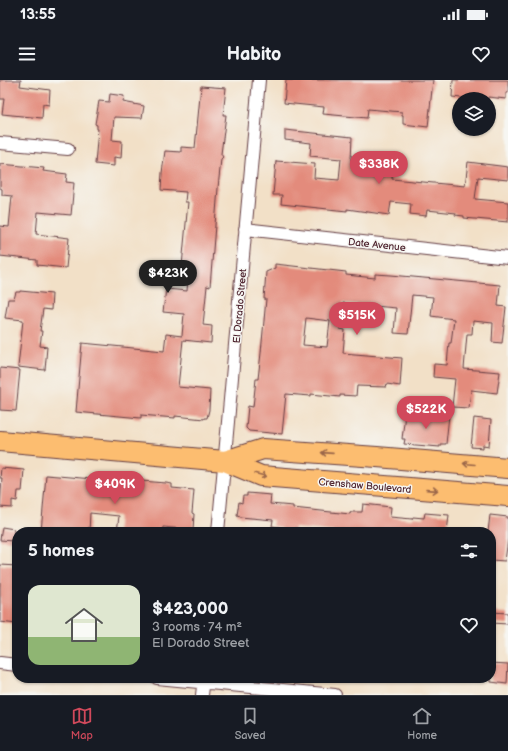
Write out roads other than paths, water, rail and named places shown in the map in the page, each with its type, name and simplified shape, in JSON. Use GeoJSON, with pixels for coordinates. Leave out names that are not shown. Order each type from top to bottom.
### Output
{"type":"FeatureCollection","features":[{"type":"Feature","properties":{"kind":"main road","name":"Crenshaw Boulevard"},"geometry":{"type":"LineString","coordinates":[[0,441],[225,461],[261,476],[508,496]]}},
{"type":"Feature","properties":{"kind":"main road","name":"Crenshaw Boulevard"},"geometry":{"type":"LineString","coordinates":[[225,461],[263,449],[508,468]]}},
{"type":"Feature","properties":{"kind":"street","name":"El Dorado Street"},"geometry":{"type":"LineString","coordinates":[[218,527],[259,80]]}},
{"type":"Feature","properties":{"kind":"street"},"geometry":{"type":"LineString","coordinates":[[0,143],[68,149]]}},
{"type":"Feature","properties":{"kind":"street","name":"Date Avenue"},"geometry":{"type":"LineString","coordinates":[[246,229],[508,258]]}},
{"type":"Feature","properties":{"kind":"street"},"geometry":{"type":"LineString","coordinates":[[0,663],[12,664]]}},
{"type":"Feature","properties":{"kind":"street"},"geometry":{"type":"LineString","coordinates":[[202,695],[203,683]]}},
{"type":"Feature","properties":{"kind":"street"},"geometry":{"type":"LineString","coordinates":[[229,683],[334,695]]}}]}
